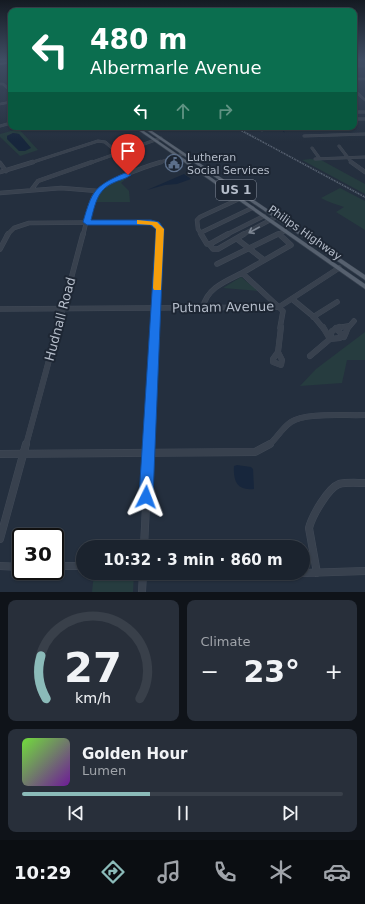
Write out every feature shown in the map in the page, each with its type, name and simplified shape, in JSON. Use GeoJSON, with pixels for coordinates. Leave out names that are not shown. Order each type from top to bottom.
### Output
{"type":"FeatureCollection","features":[{"type":"Feature","properties":{"kind":"main road","name":"Philips Highway"},"geometry":{"type":"LineString","coordinates":[[140,130],[364,286]]}},
{"type":"Feature","properties":{"kind":"main road","name":"Philips Highway"},"geometry":{"type":"LineString","coordinates":[[149,130],[365,277]]}},
{"type":"Feature","properties":{"kind":"main road"},"geometry":{"type":"LineString","coordinates":[[338,268],[348,269],[365,277]]}},
{"type":"Feature","properties":{"kind":"street"},"geometry":{"type":"LineString","coordinates":[[357,93],[365,100]]}},
{"type":"Feature","properties":{"kind":"street"},"geometry":{"type":"LineString","coordinates":[[304,136],[365,134]]}},
{"type":"Feature","properties":{"kind":"street"},"geometry":{"type":"LineString","coordinates":[[32,189],[36,184],[45,178],[161,138]]}},
{"type":"Feature","properties":{"kind":"street"},"geometry":{"type":"LineString","coordinates":[[0,172],[100,141],[105,142],[118,153]]}},
{"type":"Feature","properties":{"kind":"street"},"geometry":{"type":"LineString","coordinates":[[339,146],[354,165],[365,172]]}},
{"type":"Feature","properties":{"kind":"street"},"geometry":{"type":"LineString","coordinates":[[312,148],[320,159]]}},
{"type":"Feature","properties":{"kind":"street"},"geometry":{"type":"LineString","coordinates":[[0,193],[32,189],[79,188],[98,191],[112,181],[183,154]]}},
{"type":"Feature","properties":{"kind":"street"},"geometry":{"type":"LineString","coordinates":[[315,159],[365,157]]}},
{"type":"Feature","properties":{"kind":"street"},"geometry":{"type":"LineString","coordinates":[[0,163],[6,171]]}},
{"type":"Feature","properties":{"kind":"street","name":"Hudnall Road"},"geometry":{"type":"LineString","coordinates":[[0,539],[93,199],[98,191]]}},
{"type":"Feature","properties":{"kind":"street"},"geometry":{"type":"LineString","coordinates":[[239,199],[200,217],[197,224],[200,234],[207,244],[209,244],[213,249],[218,249],[276,217]]}},
{"type":"Feature","properties":{"kind":"street"},"geometry":{"type":"LineString","coordinates":[[200,234],[252,208]]}},
{"type":"Feature","properties":{"kind":"street"},"geometry":{"type":"LineString","coordinates":[[209,244],[264,216]]}},
{"type":"Feature","properties":{"kind":"street"},"geometry":{"type":"LineString","coordinates":[[0,249],[8,232],[13,228],[29,223],[151,222],[158,226],[160,232],[144,540]]}},
{"type":"Feature","properties":{"kind":"street"},"geometry":{"type":"LineString","coordinates":[[217,264],[285,231]]}},
{"type":"Feature","properties":{"kind":"street"},"geometry":{"type":"LineString","coordinates":[[203,307],[204,299],[209,292],[291,245],[278,234]]}},
{"type":"Feature","properties":{"kind":"street"},"geometry":{"type":"LineString","coordinates":[[237,239],[264,260]]}},
{"type":"Feature","properties":{"kind":"street","name":"Putnam Avenue"},"geometry":{"type":"LineString","coordinates":[[0,309],[279,307],[338,268]]}},
{"type":"Feature","properties":{"kind":"street"},"geometry":{"type":"LineString","coordinates":[[242,273],[283,311],[278,352]]}},
{"type":"Feature","properties":{"kind":"street"},"geometry":{"type":"LineString","coordinates":[[292,299],[313,317],[330,339]]}},
{"type":"Feature","properties":{"kind":"street"},"geometry":{"type":"LineString","coordinates":[[313,317],[337,302]]}},
{"type":"Feature","properties":{"kind":"street"},"geometry":{"type":"LineString","coordinates":[[330,339],[331,332],[336,328],[348,326],[354,321]]}},
{"type":"Feature","properties":{"kind":"street"},"geometry":{"type":"LineString","coordinates":[[310,356],[330,339],[340,339],[344,337],[348,331],[348,326]]}},
{"type":"Feature","properties":{"kind":"street"},"geometry":{"type":"LineString","coordinates":[[336,328],[344,337]]}},
{"type":"Feature","properties":{"kind":"street"},"geometry":{"type":"LineString","coordinates":[[0,454],[255,452],[270,446],[286,426],[296,419],[365,415]]}},
{"type":"Feature","properties":{"kind":"street"},"geometry":{"type":"LineString","coordinates":[[317,573],[310,536],[311,521],[331,489],[336,486],[365,483]]}},
{"type":"Feature","properties":{"kind":"street"},"geometry":{"type":"LineString","coordinates":[[0,566],[12,567]]}},
{"type":"Feature","properties":{"kind":"street"},"geometry":{"type":"LineString","coordinates":[[64,566],[76,566]]}},
{"type":"Feature","properties":{"kind":"street"},"geometry":{"type":"LineString","coordinates":[[310,573],[365,570]]}},
{"type":"Feature","properties":{"kind":"street"},"geometry":{"type":"LineString","coordinates":[[142,592],[143,580]]}},
{"type":"Feature","properties":{"kind":"green space"},"geometry":{"type":"Polygon","coordinates":[[[20,130],[38,150],[20,156],[0,137],[0,134],[20,130]],[[13,133],[7,136],[7,139],[31,148],[19,134],[13,133]]]}},
{"type":"Feature","properties":{"kind":"green space"},"geometry":{"type":"Polygon","coordinates":[[[302,160],[321,160],[365,184],[365,194],[302,160]]]}},
{"type":"Feature","properties":{"kind":"green space"},"geometry":{"type":"Polygon","coordinates":[[[124,177],[127,178],[121,183],[129,191],[130,202],[94,202],[106,186],[124,177]]]}},
{"type":"Feature","properties":{"kind":"green space"},"geometry":{"type":"Polygon","coordinates":[[[340,188],[365,201],[365,230],[336,212],[344,207],[321,198],[340,188]]]}},
{"type":"Feature","properties":{"kind":"green space"},"geometry":{"type":"Polygon","coordinates":[[[241,277],[258,291],[223,288],[241,277]]]}},
{"type":"Feature","properties":{"kind":"green space"},"geometry":{"type":"Polygon","coordinates":[[[365,332],[365,360],[347,360],[342,383],[300,386],[316,369],[365,332]]]}},
{"type":"Feature","properties":{"kind":"green space"},"geometry":{"type":"Polygon","coordinates":[[[93,580],[134,580],[133,592],[92,592],[93,580]]]}},
{"type":"Feature","properties":{"kind":"water"},"geometry":{"type":"Polygon","coordinates":[[[13,133],[19,134],[31,148],[25,151],[19,151],[7,139],[7,136],[13,133]]]}},
{"type":"Feature","properties":{"kind":"water"},"geometry":{"type":"Polygon","coordinates":[[[184,174],[191,179],[177,184],[165,185],[147,190],[184,174]]]}},
{"type":"Feature","properties":{"kind":"water"},"geometry":{"type":"Polygon","coordinates":[[[234,466],[251,467],[253,469],[254,489],[240,487],[237,484],[234,476],[234,466]]]}},
{"type":"Feature","properties":{"kind":"railway"},"geometry":{"type":"LineString","coordinates":[[241,130],[365,197]]}},
{"type":"Feature","properties":{"kind":"slow traffic"},"geometry":{"type":"LineString","coordinates":[[139,222],[154,223],[160,229],[157,288]]}},
{"type":"Feature","properties":{"kind":"place","name":"Lutheran Social Services"},"geometry":{"type":"Point","coordinates":[174,163]}},
{"type":"Feature","properties":{"kind":"route"},"geometry":{"type":"LineString","coordinates":[[128,175],[109,182],[98,191],[94,196],[87,222],[151,222],[156,224],[160,229],[146,497]]}}]}
